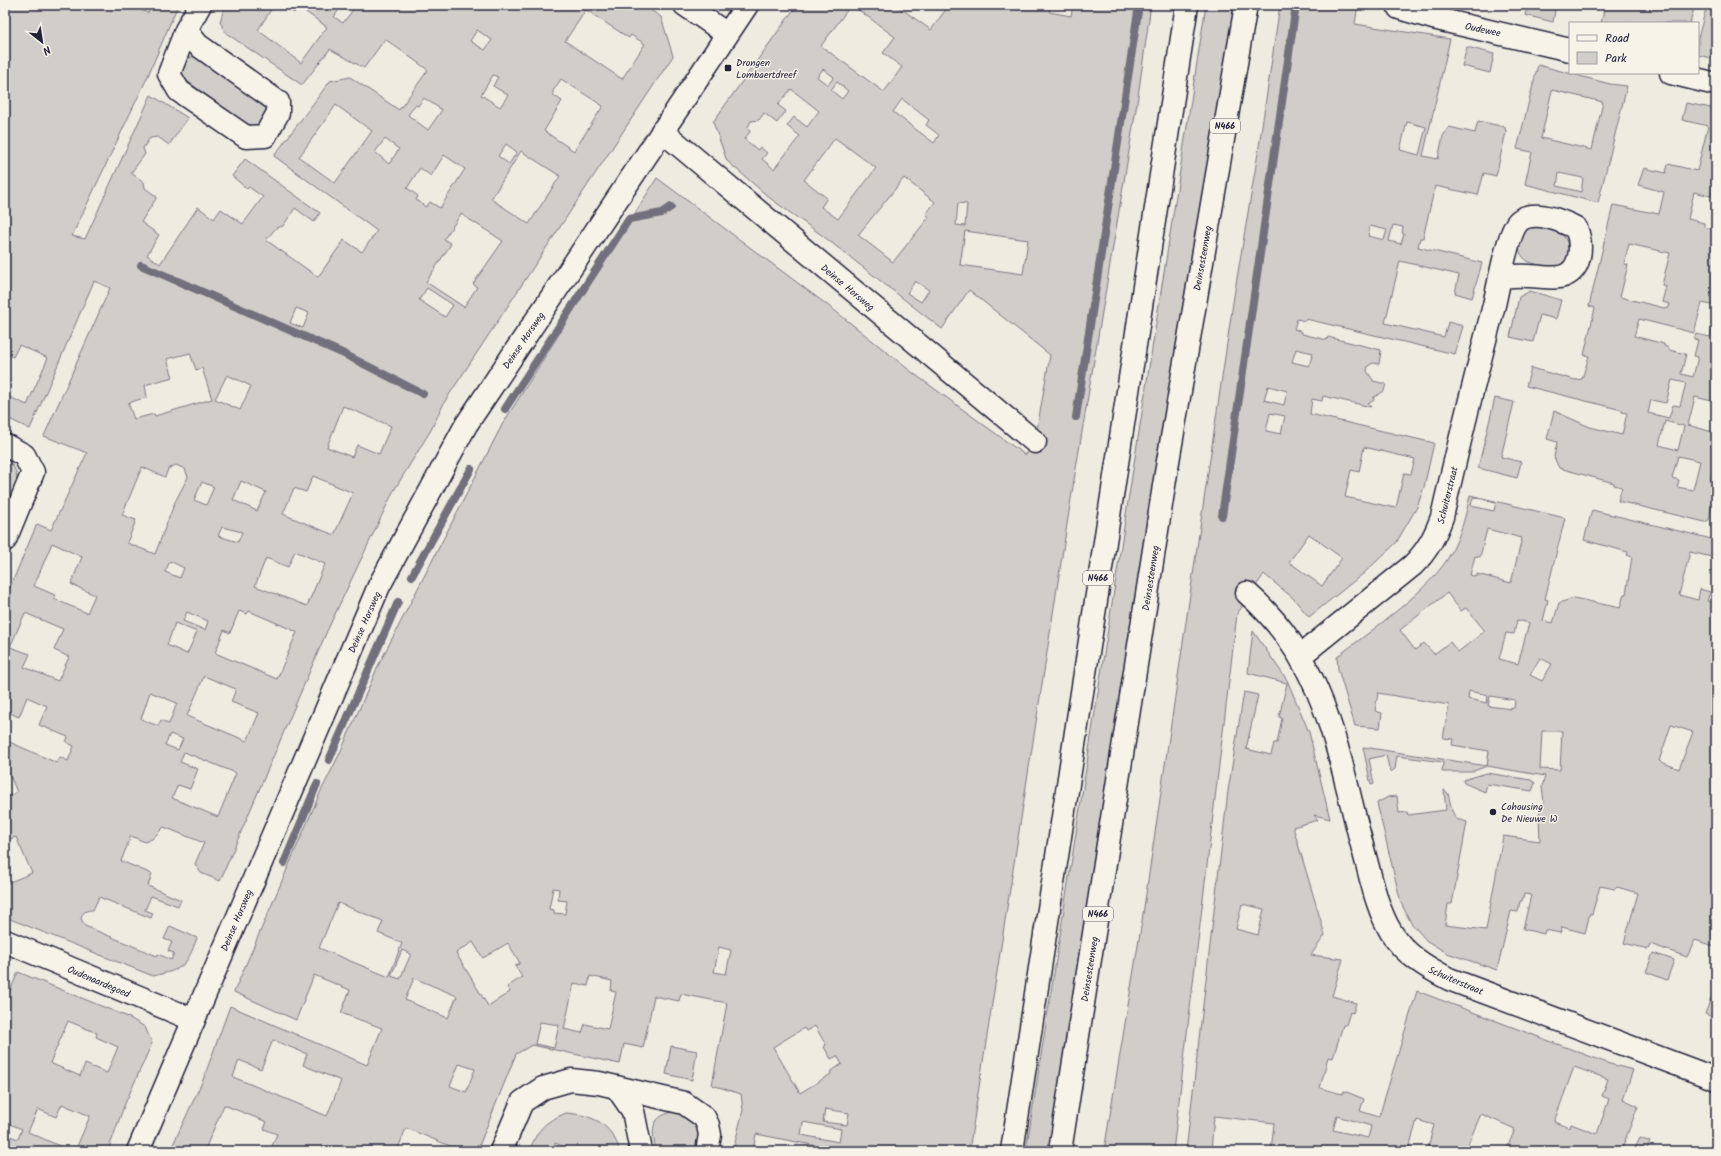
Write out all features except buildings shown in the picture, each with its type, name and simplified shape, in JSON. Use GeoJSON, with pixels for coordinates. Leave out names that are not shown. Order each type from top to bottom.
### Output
{"type":"FeatureCollection","features":[{"type":"Feature","properties":{"kind":"main road"},"geometry":{"type":"LineString","coordinates":[[186,30],[198,45],[278,102],[278,113],[265,136],[246,137],[179,91],[169,74],[186,30],[200,5]]}},
{"type":"Feature","properties":{"kind":"main road"},"geometry":{"type":"LineString","coordinates":[[685,5],[727,34]]}},
{"type":"Feature","properties":{"kind":"main road","name":"Deinse Horsweg"},"geometry":{"type":"LineString","coordinates":[[138,1151],[379,586],[444,462],[466,425],[747,5]]}},
{"type":"Feature","properties":{"kind":"main road","name":"N466"},"geometry":{"type":"LineString","coordinates":[[1012,1151],[1187,5]]}},
{"type":"Feature","properties":{"kind":"main road","name":"Deinsesteenweg"},"geometry":{"type":"LineString","coordinates":[[1060,1151],[1166,473],[1246,5]]}},
{"type":"Feature","properties":{"kind":"main road","name":"Oudewee"},"geometry":{"type":"LineString","coordinates":[[1398,5],[1399,8],[1433,18],[1569,50]]}},
{"type":"Feature","properties":{"kind":"main road"},"geometry":{"type":"LineString","coordinates":[[1675,74],[1716,84]]}},
{"type":"Feature","properties":{"kind":"main road","name":"Deinse Horsweg"},"geometry":{"type":"LineString","coordinates":[[662,131],[1036,442]]}},
{"type":"Feature","properties":{"kind":"main road","name":"Schuiterstraat"},"geometry":{"type":"LineString","coordinates":[[1300,656],[1413,565],[1424,554],[1435,537],[1442,517],[1501,277]]}},
{"type":"Feature","properties":{"kind":"main road"},"geometry":{"type":"LineString","coordinates":[[5,445],[24,455],[33,472],[5,540]]}},
{"type":"Feature","properties":{"kind":"main road","name":"Schuiterstraat"},"geometry":{"type":"LineString","coordinates":[[1247,593],[1268,612],[1288,637],[1314,680],[1334,734],[1352,807],[1381,911],[1391,932],[1405,950],[1425,967],[1449,979],[1716,1079]]}},
{"type":"Feature","properties":{"kind":"main road","name":"Oudenaardegoed"},"geometry":{"type":"LineString","coordinates":[[5,941],[194,1020]]}},
{"type":"Feature","properties":{"kind":"main road"},"geometry":{"type":"LineString","coordinates":[[501,1151],[522,1102],[543,1088],[571,1080],[617,1088],[684,1103],[704,1116],[710,1135],[707,1151]]}},
{"type":"Feature","properties":{"kind":"main road"},"geometry":{"type":"LineString","coordinates":[[617,1088],[633,1111],[641,1151]]}},
{"type":"Feature","properties":{"kind":"green space"},"geometry":{"type":"Polygon","coordinates":[[[5,5],[129,5],[148,13],[151,5],[178,5],[147,78],[72,236],[85,239],[151,95],[188,118],[169,145],[158,137],[150,138],[143,148],[145,154],[131,173],[144,182],[145,188],[157,197],[141,222],[159,235],[147,255],[160,264],[198,207],[214,219],[221,209],[243,224],[263,197],[249,187],[247,189],[232,176],[245,159],[320,213],[314,222],[295,208],[283,226],[276,228],[266,240],[318,277],[344,240],[362,252],[377,231],[274,156],[330,81],[350,77],[399,110],[428,70],[385,39],[364,68],[330,49],[302,85],[226,33],[220,22],[225,5],[274,5],[258,30],[301,63],[327,27],[299,7],[294,13],[283,5],[342,5],[334,17],[343,23],[353,10],[346,5],[643,5],[661,17],[673,56],[445,401],[431,430],[393,492],[327,631],[220,881],[201,873],[195,864],[204,843],[164,827],[152,839],[145,842],[131,836],[121,861],[152,874],[148,886],[181,900],[178,906],[151,896],[145,910],[153,913],[151,918],[99,897],[93,910],[83,913],[81,919],[85,926],[157,956],[158,954],[171,960],[174,953],[168,951],[172,942],[164,939],[170,926],[197,938],[186,961],[178,969],[163,974],[153,976],[5,917],[5,884],[32,873],[16,837],[10,839],[5,829],[5,798],[17,792],[7,769],[5,770],[5,740],[57,763],[60,757],[68,761],[74,746],[66,742],[68,737],[39,725],[47,706],[27,697],[19,717],[5,711],[5,599],[37,524],[51,530],[87,453],[44,436],[110,288],[94,281],[30,429],[5,417],[5,395],[27,405],[48,358],[19,345],[13,357],[5,353],[5,5]],[[586,10],[565,41],[622,79],[645,44],[631,35],[629,38],[586,10]],[[477,30],[470,41],[485,50],[492,40],[477,30]],[[493,75],[481,95],[500,107],[508,95],[493,86],[498,77],[493,75]],[[561,79],[553,91],[553,95],[562,101],[544,131],[574,151],[603,106],[561,79]],[[424,98],[418,106],[415,105],[408,115],[428,130],[442,110],[424,98]],[[336,105],[299,157],[335,183],[372,131],[336,105]],[[385,139],[375,152],[389,164],[399,149],[385,139]],[[506,144],[498,156],[509,164],[517,152],[506,144]],[[521,151],[491,199],[529,224],[560,176],[521,151]],[[444,155],[431,176],[420,168],[407,188],[418,196],[416,200],[426,207],[430,202],[440,208],[465,169],[444,155]],[[461,214],[444,239],[451,244],[426,282],[464,307],[477,287],[473,284],[503,241],[461,214]],[[427,288],[419,300],[445,317],[453,305],[427,288]],[[296,308],[290,323],[303,328],[309,313],[296,308]],[[190,353],[167,359],[173,377],[145,385],[147,397],[128,403],[134,419],[154,414],[155,416],[212,399],[202,368],[196,370],[190,353]],[[227,375],[215,399],[240,410],[251,386],[227,375]],[[343,406],[327,447],[352,457],[357,445],[379,454],[391,426],[343,406]],[[176,465],[168,469],[165,477],[142,467],[122,515],[136,520],[127,543],[155,554],[175,502],[188,477],[185,469],[176,465]],[[313,476],[306,492],[294,488],[283,514],[334,535],[353,493],[313,476]],[[241,481],[233,500],[257,511],[266,492],[241,481]],[[202,482],[194,500],[206,505],[214,487],[202,482]],[[222,527],[218,536],[238,542],[242,532],[222,527]],[[52,543],[34,586],[55,595],[54,599],[87,613],[95,595],[71,584],[82,557],[52,543]],[[295,551],[288,567],[266,558],[255,586],[307,606],[325,564],[295,551]],[[170,561],[165,572],[180,578],[184,568],[170,561]],[[239,611],[230,633],[224,630],[215,653],[277,679],[297,632],[249,611],[247,614],[239,611]],[[187,612],[183,621],[205,630],[208,621],[187,612]],[[25,613],[10,647],[30,654],[24,667],[58,681],[69,657],[54,650],[63,629],[25,613]],[[175,623],[167,645],[187,654],[197,632],[175,623]],[[204,676],[187,716],[247,741],[259,713],[231,702],[236,689],[204,676]],[[150,692],[141,719],[158,726],[161,720],[169,724],[177,703],[150,692]],[[170,734],[165,745],[178,750],[183,739],[170,734]],[[184,752],[180,762],[198,769],[190,789],[178,785],[172,798],[218,817],[236,773],[184,752]]]}},
{"type":"Feature","properties":{"kind":"green space"},"geometry":{"type":"Polygon","coordinates":[[[797,5],[851,5],[821,46],[884,92],[902,67],[883,53],[895,37],[852,5],[896,5],[931,30],[949,5],[1051,5],[1049,12],[1071,16],[1073,5],[1151,5],[1137,103],[1073,486],[969,1151],[817,1151],[817,1146],[756,1134],[753,1151],[733,1151],[743,1110],[741,1094],[712,1085],[727,1003],[681,994],[679,1001],[654,996],[643,1048],[624,1044],[620,1064],[532,1045],[516,1054],[477,1151],[454,1151],[455,1148],[406,1128],[397,1151],[270,1151],[277,1134],[264,1129],[267,1122],[224,1105],[206,1147],[217,1151],[170,1151],[203,1080],[230,1006],[367,1065],[382,1028],[341,1013],[350,990],[314,975],[296,1020],[234,992],[320,793],[340,753],[379,664],[502,425],[657,178],[834,310],[913,373],[1025,455],[1037,429],[1050,355],[969,290],[942,329],[823,236],[771,199],[727,161],[713,122],[797,5]],[[823,69],[817,77],[828,85],[834,77],[823,69]],[[837,82],[831,90],[842,99],[848,91],[837,82]],[[791,89],[778,105],[786,111],[777,123],[764,113],[759,120],[751,121],[748,127],[750,132],[744,139],[758,150],[760,147],[767,153],[762,159],[774,169],[800,136],[787,126],[794,117],[807,127],[819,111],[791,89]],[[902,99],[893,112],[934,143],[939,135],[926,125],[929,120],[902,99]],[[835,138],[804,180],[827,198],[821,207],[838,219],[876,168],[835,138]],[[904,178],[858,235],[893,262],[929,217],[926,214],[935,202],[904,178]],[[958,203],[956,225],[965,226],[967,204],[958,203]],[[965,231],[960,265],[1023,274],[1028,240],[965,231]],[[915,281],[907,293],[921,302],[929,290],[915,281]],[[553,888],[549,909],[554,910],[554,913],[565,914],[567,901],[558,900],[559,889],[553,888]],[[338,903],[319,948],[389,977],[402,943],[378,933],[383,921],[338,903]],[[473,942],[456,953],[488,1006],[510,992],[507,987],[522,977],[515,966],[520,963],[508,943],[483,958],[473,942]],[[719,947],[714,972],[726,974],[731,950],[719,947]],[[402,950],[391,976],[400,979],[411,954],[402,950]],[[590,976],[588,986],[574,983],[564,1029],[582,1033],[585,1024],[608,1029],[616,992],[611,991],[612,981],[590,976]],[[414,978],[405,1000],[448,1018],[457,996],[414,978]],[[540,1022],[535,1044],[554,1048],[559,1025],[540,1022]],[[815,1026],[806,1031],[804,1028],[773,1047],[800,1093],[831,1074],[830,1072],[842,1064],[837,1056],[831,1059],[824,1047],[826,1045],[815,1026]],[[273,1040],[261,1069],[239,1060],[233,1077],[327,1116],[341,1081],[303,1065],[307,1054],[273,1040]],[[459,1064],[450,1086],[466,1092],[475,1069],[459,1064]],[[825,1109],[823,1122],[847,1125],[849,1113],[825,1109]],[[803,1122],[801,1135],[839,1142],[841,1129],[803,1122]]]}},
{"type":"Feature","properties":{"kind":"green space"},"geometry":{"type":"Polygon","coordinates":[[[1206,5],[1236,5],[1050,1151],[1026,1151],[1206,5]]]}},
{"type":"Feature","properties":{"kind":"green space"},"geometry":{"type":"Polygon","coordinates":[[[1280,5],[1358,5],[1355,24],[1450,39],[1423,156],[1438,159],[1443,136],[1449,127],[1475,133],[1478,121],[1505,127],[1506,132],[1496,176],[1484,173],[1478,195],[1435,186],[1423,238],[1420,238],[1418,247],[1482,263],[1472,298],[1455,293],[1459,275],[1400,261],[1385,323],[1444,337],[1448,322],[1463,326],[1455,354],[1306,319],[1305,321],[1297,319],[1294,329],[1302,332],[1302,334],[1327,340],[1328,337],[1381,350],[1379,364],[1373,363],[1368,366],[1367,371],[1373,381],[1386,384],[1384,391],[1373,398],[1374,400],[1368,404],[1371,407],[1323,396],[1322,401],[1312,399],[1310,414],[1434,443],[1424,487],[1417,507],[1396,543],[1364,573],[1309,617],[1293,598],[1264,574],[1237,614],[1173,1151],[1104,1151],[1142,921],[1234,296],[1258,153],[1280,5]],[[1407,122],[1400,150],[1419,155],[1426,127],[1407,122]],[[1393,225],[1389,241],[1401,244],[1404,234],[1402,233],[1403,227],[1393,225]],[[1370,226],[1368,236],[1384,240],[1387,230],[1370,226]],[[1296,349],[1292,362],[1309,366],[1313,353],[1296,349]],[[1268,386],[1264,400],[1284,405],[1287,391],[1268,386]],[[1270,413],[1266,431],[1281,434],[1285,416],[1270,413]],[[1364,447],[1359,472],[1351,470],[1345,497],[1396,508],[1404,473],[1411,474],[1415,459],[1364,447]],[[1309,534],[1289,562],[1322,586],[1342,558],[1309,534]]]}},
{"type":"Feature","properties":{"kind":"green space"},"geometry":{"type":"Polygon","coordinates":[[[1528,5],[1556,5],[1553,22],[1525,15],[1528,5]]]}},
{"type":"Feature","properties":{"kind":"green space"},"geometry":{"type":"Polygon","coordinates":[[[1605,5],[1695,5],[1690,22],[1601,22],[1605,5]]]}},
{"type":"Feature","properties":{"kind":"green space"},"geometry":{"type":"Polygon","coordinates":[[[1707,5],[1716,5],[1716,59],[1699,55],[1699,34],[1707,5]]]}},
{"type":"Feature","properties":{"kind":"green space"},"geometry":{"type":"Polygon","coordinates":[[[1467,47],[1494,54],[1490,73],[1462,66],[1467,47]]]}},
{"type":"Feature","properties":{"kind":"green space"},"geometry":{"type":"Polygon","coordinates":[[[197,55],[264,99],[268,110],[260,124],[253,126],[245,124],[182,77],[184,63],[189,58],[197,55]]]}},
{"type":"Feature","properties":{"kind":"green space"},"geometry":{"type":"Polygon","coordinates":[[[1538,65],[1610,84],[1627,86],[1598,203],[1525,184],[1532,152],[1517,149],[1538,65]],[[1552,90],[1541,138],[1592,150],[1603,102],[1552,90]],[[1559,173],[1557,186],[1581,192],[1583,178],[1559,173]]]}},
{"type":"Feature","properties":{"kind":"green space"},"geometry":{"type":"Polygon","coordinates":[[[1686,103],[1716,109],[1716,174],[1711,196],[1694,192],[1688,219],[1704,223],[1704,227],[1716,230],[1716,306],[1702,303],[1694,333],[1639,319],[1634,336],[1664,344],[1664,346],[1669,348],[1669,350],[1686,354],[1681,374],[1693,377],[1698,357],[1694,356],[1698,340],[1694,339],[1696,334],[1710,337],[1713,325],[1716,326],[1714,339],[1716,340],[1716,402],[1695,397],[1688,425],[1716,433],[1716,454],[1710,482],[1716,484],[1709,520],[1705,522],[1618,501],[1622,487],[1614,485],[1614,483],[1559,468],[1554,457],[1557,442],[1547,439],[1554,411],[1590,427],[1622,435],[1627,413],[1622,412],[1622,410],[1526,386],[1531,368],[1575,380],[1582,379],[1589,356],[1584,355],[1595,308],[1589,306],[1613,205],[1659,214],[1664,192],[1638,185],[1644,168],[1666,173],[1668,164],[1697,171],[1708,126],[1682,120],[1686,103]],[[1629,244],[1624,264],[1628,265],[1620,297],[1668,309],[1670,304],[1662,302],[1666,286],[1662,285],[1670,253],[1629,244]],[[1672,380],[1666,403],[1651,400],[1648,413],[1669,418],[1673,405],[1680,406],[1686,383],[1672,380]],[[1665,421],[1659,445],[1678,450],[1684,426],[1665,421]],[[1678,456],[1672,478],[1679,480],[1677,487],[1693,490],[1700,461],[1678,456]]]}},
{"type":"Feature","properties":{"kind":"green space"},"geometry":{"type":"Polygon","coordinates":[[[1532,226],[1548,228],[1559,232],[1566,239],[1568,247],[1567,255],[1563,262],[1556,267],[1547,268],[1531,263],[1523,257],[1520,252],[1518,245],[1525,231],[1532,226]]]}},
{"type":"Feature","properties":{"kind":"green space"},"geometry":{"type":"Polygon","coordinates":[[[1530,291],[1561,300],[1556,319],[1540,315],[1533,342],[1510,337],[1519,297],[1530,291]]]}},
{"type":"Feature","properties":{"kind":"green space"},"geometry":{"type":"Polygon","coordinates":[[[1495,398],[1514,402],[1501,457],[1521,462],[1517,478],[1478,468],[1495,398]]]}},
{"type":"Feature","properties":{"kind":"green space"},"geometry":{"type":"Polygon","coordinates":[[[5,458],[12,464],[17,477],[14,490],[5,512],[5,458]]]}},
{"type":"Feature","properties":{"kind":"green space"},"geometry":{"type":"Polygon","coordinates":[[[1470,495],[1565,518],[1545,599],[1548,600],[1543,621],[1553,623],[1559,603],[1574,598],[1620,608],[1624,594],[1626,594],[1632,557],[1627,555],[1628,552],[1584,540],[1592,510],[1716,540],[1716,558],[1690,552],[1679,595],[1698,600],[1700,589],[1710,592],[1707,601],[1716,603],[1716,947],[1695,940],[1687,957],[1650,944],[1648,949],[1624,943],[1638,893],[1617,887],[1615,889],[1600,886],[1592,914],[1590,913],[1585,933],[1562,927],[1560,933],[1545,930],[1544,934],[1523,929],[1531,895],[1524,894],[1522,901],[1520,901],[1518,912],[1511,911],[1497,970],[1447,953],[1427,941],[1411,923],[1401,903],[1377,803],[1388,797],[1397,796],[1399,813],[1407,812],[1408,815],[1446,810],[1444,790],[1448,793],[1452,811],[1456,819],[1467,822],[1452,904],[1448,904],[1445,925],[1486,930],[1503,836],[1540,841],[1539,814],[1544,802],[1542,787],[1545,776],[1487,766],[1489,751],[1452,745],[1453,739],[1443,738],[1449,705],[1378,693],[1375,711],[1382,713],[1380,728],[1355,726],[1338,669],[1337,657],[1399,609],[1430,581],[1442,567],[1458,539],[1470,495]],[[1473,497],[1471,506],[1494,511],[1496,502],[1473,497]],[[1487,529],[1480,557],[1475,556],[1470,575],[1477,577],[1477,574],[1511,583],[1522,538],[1487,529]],[[1447,593],[1400,630],[1415,650],[1424,643],[1434,654],[1450,642],[1458,652],[1485,631],[1466,608],[1461,611],[1447,593]],[[1517,620],[1514,634],[1506,633],[1499,659],[1518,664],[1529,623],[1517,620]],[[1540,658],[1530,675],[1542,681],[1552,664],[1540,658]],[[1469,691],[1468,699],[1487,703],[1488,695],[1469,691]],[[1490,696],[1488,706],[1511,709],[1511,707],[1514,708],[1515,700],[1490,696]],[[1671,725],[1659,761],[1679,769],[1693,732],[1671,725]],[[1542,731],[1540,769],[1560,770],[1562,731],[1542,731]]]}},
{"type":"Feature","properties":{"kind":"green space"},"geometry":{"type":"Polygon","coordinates":[[[1253,631],[1287,680],[1309,732],[1330,819],[1314,815],[1318,820],[1293,827],[1325,935],[1311,955],[1343,959],[1332,996],[1356,1003],[1353,1013],[1350,1012],[1346,1025],[1343,1025],[1333,1058],[1328,1057],[1320,1088],[1342,1094],[1344,1091],[1364,1099],[1360,1111],[1379,1117],[1417,991],[1610,1064],[1633,1070],[1623,1099],[1638,1106],[1621,1151],[1506,1151],[1515,1129],[1481,1114],[1465,1151],[1427,1151],[1434,1125],[1417,1120],[1409,1148],[1418,1151],[1271,1151],[1274,1123],[1214,1116],[1211,1151],[1186,1151],[1228,791],[1244,692],[1258,695],[1246,749],[1271,755],[1274,743],[1277,743],[1282,718],[1279,717],[1287,683],[1248,673],[1253,631]],[[1242,904],[1236,929],[1258,935],[1264,909],[1242,904]],[[1574,1067],[1554,1122],[1570,1128],[1571,1124],[1597,1134],[1609,1099],[1602,1096],[1608,1079],[1574,1067]],[[1337,1116],[1333,1130],[1368,1138],[1371,1126],[1337,1116]]]}},
{"type":"Feature","properties":{"kind":"green space"},"geometry":{"type":"Polygon","coordinates":[[[1363,747],[1487,766],[1471,772],[1442,772],[1443,762],[1397,756],[1395,769],[1390,772],[1386,755],[1369,759],[1374,784],[1371,785],[1363,747]]]}},
{"type":"Feature","properties":{"kind":"green space"},"geometry":{"type":"Polygon","coordinates":[[[1487,773],[1531,780],[1535,783],[1532,791],[1487,784],[1485,792],[1464,783],[1463,780],[1487,773]]]}},
{"type":"Feature","properties":{"kind":"green space"},"geometry":{"type":"Polygon","coordinates":[[[1653,953],[1674,960],[1667,980],[1646,972],[1653,953]]]}},
{"type":"Feature","properties":{"kind":"green space"},"geometry":{"type":"Polygon","coordinates":[[[18,972],[128,1017],[145,1027],[152,1043],[124,1106],[108,1151],[75,1151],[90,1116],[62,1104],[56,1117],[38,1109],[28,1132],[71,1151],[5,1151],[5,1134],[18,1139],[22,1129],[5,1122],[5,1003],[18,972]],[[68,1021],[50,1063],[80,1076],[85,1064],[107,1073],[118,1047],[96,1037],[97,1033],[68,1021]]]}},
{"type":"Feature","properties":{"kind":"green space"},"geometry":{"type":"Polygon","coordinates":[[[1716,985],[1716,1015],[1715,1018],[1705,1014],[1716,985]]]}},
{"type":"Feature","properties":{"kind":"green space"},"geometry":{"type":"Polygon","coordinates":[[[671,1046],[697,1051],[692,1080],[666,1074],[671,1046]]]}},
{"type":"Feature","properties":{"kind":"green space"},"geometry":{"type":"Polygon","coordinates":[[[673,1112],[689,1117],[697,1124],[699,1134],[696,1151],[656,1151],[653,1131],[656,1121],[665,1114],[673,1112]]]}},
{"type":"Feature","properties":{"kind":"green space"},"geometry":{"type":"Polygon","coordinates":[[[566,1113],[585,1116],[600,1123],[612,1134],[620,1151],[575,1151],[555,1143],[552,1151],[529,1151],[543,1127],[547,1123],[566,1113]]]}},
{"type":"Feature","properties":{"kind":"green space"},"geometry":{"type":"Polygon","coordinates":[[[1640,1138],[1650,1142],[1646,1151],[1634,1151],[1640,1138]]]}},
{"type":"Feature","properties":{"kind":"waterway"},"geometry":{"type":"LineString","coordinates":[[1076,417],[1139,5]]}},
{"type":"Feature","properties":{"kind":"waterway"},"geometry":{"type":"LineString","coordinates":[[1222,516],[1296,5]]}},
{"type":"Feature","properties":{"kind":"waterway"},"geometry":{"type":"LineString","coordinates":[[505,409],[629,219],[662,213],[671,207]]}},
{"type":"Feature","properties":{"kind":"waterway"},"geometry":{"type":"LineString","coordinates":[[141,265],[342,353],[423,394]]}},
{"type":"Feature","properties":{"kind":"waterway"},"geometry":{"type":"LineString","coordinates":[[412,576],[471,469]]}},
{"type":"Feature","properties":{"kind":"waterway"},"geometry":{"type":"LineString","coordinates":[[329,760],[398,602]]}},
{"type":"Feature","properties":{"kind":"waterway"},"geometry":{"type":"LineString","coordinates":[[284,863],[317,784]]}},
{"type":"Feature","properties":{"kind":"place","name":"Drongen Lombaertdreef"},"geometry":{"type":"Point","coordinates":[728,68]}},
{"type":"Feature","properties":{"kind":"place","name":"Cohousing De Nieuwe W"},"geometry":{"type":"Point","coordinates":[1493,812]}}]}
